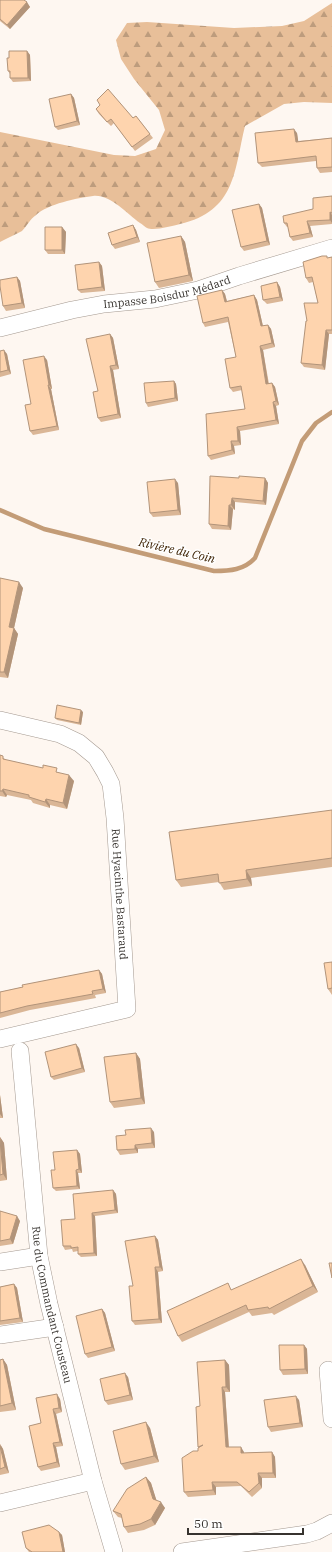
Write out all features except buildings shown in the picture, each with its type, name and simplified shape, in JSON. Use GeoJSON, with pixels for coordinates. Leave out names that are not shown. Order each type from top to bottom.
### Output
{"type":"FeatureCollection","features":[{"type":"Feature","properties":{"kind":"street","name":"Impasse Boisdur Médard"},"geometry":{"type":"LineString","coordinates":[[0,328],[72,310],[104,304],[155,299],[198,290],[332,248]]}},
{"type":"Feature","properties":{"kind":"street","name":"Rue Hyacinthe Bastaraud"},"geometry":{"type":"LineString","coordinates":[[0,720],[60,734],[78,743],[96,757],[105,772],[110,784],[115,818],[127,1009],[0,1039]]}},
{"type":"Feature","properties":{"kind":"street","name":"Rue du Commandant Cousteau"},"geometry":{"type":"LineString","coordinates":[[20,1051],[39,1256],[93,1481],[114,1552]]}},
{"type":"Feature","properties":{"kind":"street"},"geometry":{"type":"LineString","coordinates":[[0,1262],[39,1256]]}},
{"type":"Feature","properties":{"kind":"street"},"geometry":{"type":"LineString","coordinates":[[0,1335],[55,1327]]}},
{"type":"Feature","properties":{"kind":"street"},"geometry":{"type":"LineString","coordinates":[[328,1370],[332,1419]]}},
{"type":"Feature","properties":{"kind":"street"},"geometry":{"type":"LineString","coordinates":[[0,1502],[93,1481]]}},
{"type":"Feature","properties":{"kind":"street"},"geometry":{"type":"LineString","coordinates":[[182,1552],[307,1534],[317,1531],[332,1523]]}},
{"type":"Feature","properties":{"kind":"green space"},"geometry":{"type":"Polygon","coordinates":[[[332,3],[332,103],[304,102],[284,104],[245,126],[238,158],[229,187],[222,199],[212,210],[198,218],[180,224],[150,229],[146,228],[118,205],[106,198],[99,196],[86,197],[63,202],[41,211],[22,231],[0,242],[0,132],[114,155],[135,156],[156,149],[165,130],[159,110],[134,79],[121,59],[116,40],[127,23],[147,22],[234,28],[282,26],[304,21],[332,3]]]}},
{"type":"Feature","properties":{"kind":"waterway","name":"Rivière du Coin"},"geometry":{"type":"LineString","coordinates":[[0,510],[44,529],[214,571],[236,569],[246,565],[255,558],[302,441],[316,423],[332,412]]}}]}
